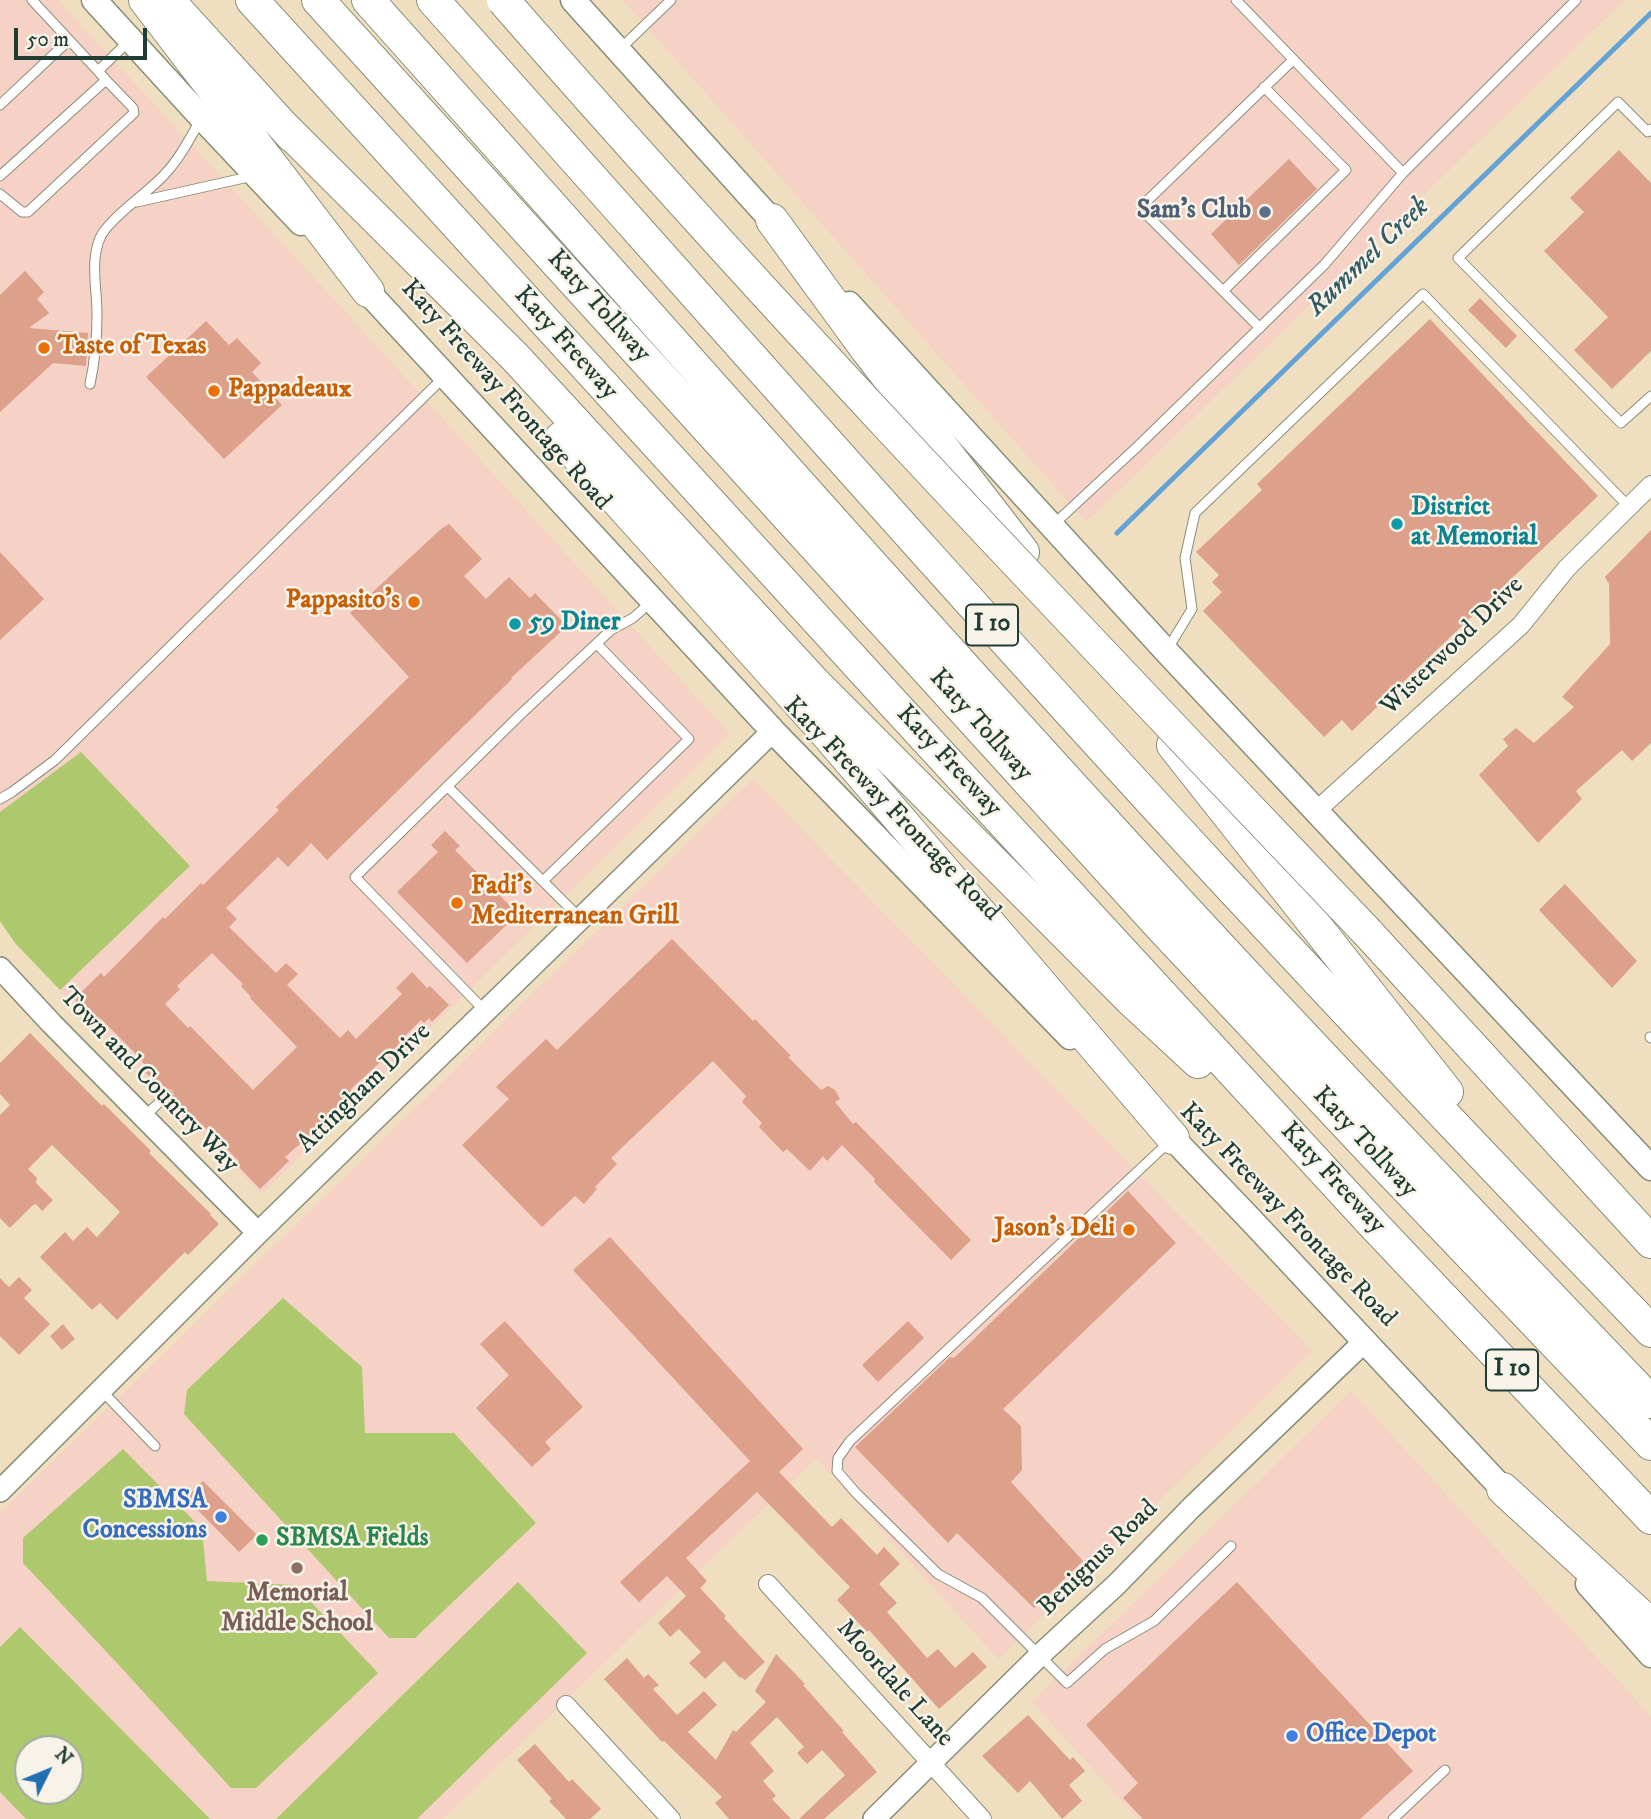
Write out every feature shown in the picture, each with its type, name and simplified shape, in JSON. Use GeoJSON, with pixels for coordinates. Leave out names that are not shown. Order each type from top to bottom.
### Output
{"type":"FeatureCollection","features":[{"type":"Feature","properties":{"kind":"highway"},"geometry":{"type":"LineString","coordinates":[[145,0],[368,291]]}},
{"type":"Feature","properties":{"kind":"highway"},"geometry":{"type":"LineString","coordinates":[[168,0],[457,311],[825,732],[1173,1138]]}},
{"type":"Feature","properties":{"kind":"highway","name":"Katy Freeway"},"geometry":{"type":"LineString","coordinates":[[252,0],[1372,1223],[1651,1518]]}},
{"type":"Feature","properties":{"kind":"highway","name":"Katy Tollway"},"geometry":{"type":"LineString","coordinates":[[318,0],[1161,927],[1651,1444]]}},
{"type":"Feature","properties":{"kind":"highway","name":"Katy Tollway"},"geometry":{"type":"LineString","coordinates":[[368,0],[1184,909],[1651,1402]]}},
{"type":"Feature","properties":{"kind":"highway","name":"I 10"},"geometry":{"type":"LineString","coordinates":[[433,0],[1103,748],[1342,1006],[1651,1331]]}},
{"type":"Feature","properties":{"kind":"highway"},"geometry":{"type":"LineString","coordinates":[[503,0],[876,413],[1123,676],[1374,939],[1651,1221]]}},
{"type":"Feature","properties":{"kind":"highway"},"geometry":{"type":"LineString","coordinates":[[772,220],[996,519],[1562,1239]]}},
{"type":"Feature","properties":{"kind":"highway"},"geometry":{"type":"LineString","coordinates":[[457,311],[534,377],[815,683],[1131,1000],[1372,1223]]}},
{"type":"Feature","properties":{"kind":"highway"},"geometry":{"type":"LineString","coordinates":[[1374,939],[1651,1242]]}},
{"type":"Feature","properties":{"kind":"highway"},"geometry":{"type":"LineString","coordinates":[[1503,1489],[1651,1625]]}},
{"type":"Feature","properties":{"kind":"main road","name":"Katy Freeway Frontage Road"},"geometry":{"type":"LineString","coordinates":[[94,0],[202,118],[368,291],[773,732],[1044,1012],[1173,1138],[1503,1489],[1651,1655]]}},
{"type":"Feature","properties":{"kind":"main road"},"geometry":{"type":"LineString","coordinates":[[573,0],[1166,651],[1651,1168]]}},
{"type":"Feature","properties":{"kind":"street","name":"Wisterwood Drive"},"geometry":{"type":"LineString","coordinates":[[1315,812],[1521,625],[1567,568],[1651,485]]}},
{"type":"Feature","properties":{"kind":"street","name":"Attingham Drive"},"geometry":{"type":"LineString","coordinates":[[0,1491],[258,1233],[773,732]]}},
{"type":"Feature","properties":{"kind":"street","name":"Town and Country Way"},"geometry":{"type":"LineString","coordinates":[[0,968],[258,1233]]}},
{"type":"Feature","properties":{"kind":"street","name":"Benignus Road"},"geometry":{"type":"LineString","coordinates":[[874,1819],[1365,1341]]}},
{"type":"Feature","properties":{"kind":"street","name":"Moordale Lane"},"geometry":{"type":"LineString","coordinates":[[768,1584],[982,1819]]}},
{"type":"Feature","properties":{"kind":"street"},"geometry":{"type":"LineString","coordinates":[[566,1705],[671,1819]]}},
{"type":"Feature","properties":{"kind":"lane"},"geometry":{"type":"LineString","coordinates":[[0,194],[22,212],[28,212],[134,113],[133,108],[32,0]]}},
{"type":"Feature","properties":{"kind":"lane"},"geometry":{"type":"LineString","coordinates":[[619,50],[670,0]]}},
{"type":"Feature","properties":{"kind":"lane"},"geometry":{"type":"LineString","coordinates":[[1236,0],[1403,173]]}},
{"type":"Feature","properties":{"kind":"lane"},"geometry":{"type":"LineString","coordinates":[[1052,526],[1324,265],[1403,173],[1576,0]]}},
{"type":"Feature","properties":{"kind":"lane"},"geometry":{"type":"LineString","coordinates":[[0,105],[69,40]]}},
{"type":"Feature","properties":{"kind":"lane"},"geometry":{"type":"LineString","coordinates":[[98,71],[131,40]]}},
{"type":"Feature","properties":{"kind":"lane"},"geometry":{"type":"LineString","coordinates":[[1260,328],[1148,216],[1144,207],[1148,200],[1293,60]]}},
{"type":"Feature","properties":{"kind":"lane"},"geometry":{"type":"LineString","coordinates":[[0,176],[106,80]]}},
{"type":"Feature","properties":{"kind":"lane"},"geometry":{"type":"LineString","coordinates":[[1223,291],[1346,170],[1264,87]]}},
{"type":"Feature","properties":{"kind":"lane"},"geometry":{"type":"LineString","coordinates":[[1651,129],[1648,132],[1618,102],[1458,258],[1622,423],[1651,396]]}},
{"type":"Feature","properties":{"kind":"lane"},"geometry":{"type":"LineString","coordinates":[[90,384],[94,366],[97,313],[94,256],[101,235],[166,174],[202,118]]}},
{"type":"Feature","properties":{"kind":"lane"},"geometry":{"type":"LineString","coordinates":[[135,202],[256,175]]}},
{"type":"Feature","properties":{"kind":"lane"},"geometry":{"type":"LineString","coordinates":[[1166,651],[1192,609],[1185,558],[1195,513],[1423,294],[1629,507]]}},
{"type":"Feature","properties":{"kind":"lane"},"geometry":{"type":"LineString","coordinates":[[0,799],[55,760],[446,376]]}},
{"type":"Feature","properties":{"kind":"lane"},"geometry":{"type":"LineString","coordinates":[[485,1012],[355,877],[611,630],[633,618],[653,600]]}},
{"type":"Feature","properties":{"kind":"lane"},"geometry":{"type":"LineString","coordinates":[[543,881],[689,739],[597,644]]}},
{"type":"Feature","properties":{"kind":"lane"},"geometry":{"type":"LineString","coordinates":[[448,787],[581,919]]}},
{"type":"Feature","properties":{"kind":"lane"},"geometry":{"type":"LineString","coordinates":[[144,1117],[167,1095]]}},
{"type":"Feature","properties":{"kind":"lane"},"geometry":{"type":"LineString","coordinates":[[1173,1138],[850,1441],[838,1458],[837,1471],[938,1574],[982,1598],[1067,1683],[1105,1649],[1154,1621],[1231,1546]]}},
{"type":"Feature","properties":{"kind":"lane"},"geometry":{"type":"LineString","coordinates":[[101,1390],[155,1447]]}},
{"type":"Feature","properties":{"kind":"lane"},"geometry":{"type":"LineString","coordinates":[[1393,1819],[1445,1770]]}},
{"type":"Feature","properties":{"kind":"shaded area"},"geometry":{"type":"Polygon","coordinates":[[[0,0],[58,0],[730,734],[262,1194],[60,990],[190,866],[3,810],[0,812],[0,0]]]}},
{"type":"Feature","properties":{"kind":"shaded area"},"geometry":{"type":"Polygon","coordinates":[[[623,0],[1625,0],[1086,522],[623,0]]]}},
{"type":"Feature","properties":{"kind":"shaded area"},"geometry":{"type":"Polygon","coordinates":[[[753,779],[1312,1351],[998,1659],[816,1458],[443,1819],[0,1819],[0,1513],[753,779]]]}},
{"type":"Feature","properties":{"kind":"shaded area"},"geometry":{"type":"Polygon","coordinates":[[[1351,1391],[1651,1716],[1651,1819],[1138,1819],[1032,1702],[1351,1391]]]}},
{"type":"Feature","properties":{"kind":"green space"},"geometry":{"type":"Polygon","coordinates":[[[81,752],[190,866],[60,990],[15,943],[0,921],[0,812],[81,752]]]}},
{"type":"Feature","properties":{"kind":"green space"},"geometry":{"type":"Polygon","coordinates":[[[283,1298],[362,1367],[365,1433],[454,1433],[536,1523],[415,1638],[389,1638],[184,1414],[187,1390],[283,1298]]]}},
{"type":"Feature","properties":{"kind":"green space"},"geometry":{"type":"Polygon","coordinates":[[[123,1449],[202,1529],[207,1581],[295,1585],[378,1673],[256,1788],[231,1788],[23,1563],[23,1538],[123,1449]]]}},
{"type":"Feature","properties":{"kind":"green space"},"geometry":{"type":"Polygon","coordinates":[[[518,1582],[587,1653],[417,1819],[276,1819],[518,1582]]]}},
{"type":"Feature","properties":{"kind":"green space"},"geometry":{"type":"Polygon","coordinates":[[[20,1627],[210,1819],[26,1819],[0,1792],[0,1647],[20,1627]]]}},
{"type":"Feature","properties":{"kind":"building"},"geometry":{"type":"Polygon","coordinates":[[[1619,150],[1651,183],[1651,351],[1612,389],[1574,350],[1608,317],[1544,251],[1584,212],[1570,198],[1619,150]]]}},
{"type":"Feature","properties":{"kind":"building","name":"Sam's Club"},"geometry":{"type":"Polygon","coordinates":[[[1289,159],[1317,189],[1239,265],[1211,234],[1289,159]]]}},
{"type":"Feature","properties":{"kind":"building","name":"Taste of Texas"},"geometry":{"type":"Polygon","coordinates":[[[25,271],[44,292],[37,299],[49,313],[29,328],[88,333],[86,366],[53,363],[0,412],[0,295],[25,271]]]}},
{"type":"Feature","properties":{"kind":"building"},"geometry":{"type":"Polygon","coordinates":[[[1480,298],[1517,336],[1506,348],[1468,310],[1480,298]]]}},
{"type":"Feature","properties":{"kind":"building","name":"District at Memorial"},"geometry":{"type":"Polygon","coordinates":[[[1430,319],[1598,496],[1352,731],[1342,720],[1324,737],[1203,611],[1222,592],[1212,582],[1219,575],[1196,552],[1262,490],[1257,484],[1430,319]]]}},
{"type":"Feature","properties":{"kind":"building","name":"Pappadeaux"},"geometry":{"type":"Polygon","coordinates":[[[206,321],[229,345],[237,338],[261,363],[252,372],[282,405],[224,459],[146,377],[206,321]]]}},
{"type":"Feature","properties":{"kind":"building"},"geometry":{"type":"Polygon","coordinates":[[[449,524],[482,559],[464,576],[486,599],[509,577],[530,598],[535,593],[567,626],[327,860],[311,843],[288,867],[278,857],[226,908],[237,919],[229,927],[276,973],[286,963],[298,974],[287,985],[340,1038],[348,1030],[356,1039],[402,994],[396,988],[412,972],[449,1005],[432,1022],[429,1018],[424,1023],[421,1020],[403,1041],[351,1089],[345,1097],[347,1099],[340,1105],[342,1107],[285,1157],[289,1161],[260,1189],[236,1164],[239,1161],[172,1099],[172,1090],[163,1090],[141,1068],[145,1065],[135,1053],[100,1018],[96,1021],[74,999],[101,973],[104,977],[163,917],[165,919],[201,883],[203,885],[279,810],[276,807],[409,677],[350,613],[449,524]],[[212,953],[177,986],[180,989],[165,1004],[253,1090],[297,1047],[250,998],[241,986],[243,984],[212,953]]]}},
{"type":"Feature","properties":{"kind":"building"},"geometry":{"type":"Polygon","coordinates":[[[1651,530],[1651,743],[1632,761],[1622,750],[1576,791],[1582,799],[1538,843],[1479,775],[1508,746],[1503,739],[1516,728],[1534,743],[1574,707],[1562,697],[1610,644],[1609,584],[1605,577],[1651,530]]]}},
{"type":"Feature","properties":{"kind":"building"},"geometry":{"type":"Polygon","coordinates":[[[0,552],[44,599],[0,640],[0,552]]]}},
{"type":"Feature","properties":{"kind":"building","name":"Fadi's Mediterranean Grill"},"geometry":{"type":"Polygon","coordinates":[[[445,831],[460,846],[455,850],[518,914],[467,963],[397,892],[438,852],[431,845],[445,831]]]}},
{"type":"Feature","properties":{"kind":"building"},"geometry":{"type":"Polygon","coordinates":[[[1565,884],[1637,961],[1612,988],[1539,910],[1565,884]]]}},
{"type":"Feature","properties":{"kind":"building"},"geometry":{"type":"Polygon","coordinates":[[[672,939],[753,1021],[755,1019],[821,1090],[828,1086],[835,1090],[840,1099],[835,1102],[853,1124],[856,1122],[971,1240],[951,1260],[874,1182],[875,1179],[842,1145],[827,1161],[823,1156],[810,1171],[787,1149],[783,1152],[759,1127],[762,1123],[742,1102],[746,1096],[713,1061],[611,1158],[617,1164],[595,1187],[597,1189],[584,1204],[575,1196],[542,1227],[462,1145],[509,1099],[496,1087],[546,1039],[557,1050],[672,939]]]}},
{"type":"Feature","properties":{"kind":"building"},"geometry":{"type":"Polygon","coordinates":[[[30,1033],[151,1151],[149,1153],[219,1224],[188,1255],[185,1252],[117,1320],[100,1303],[92,1310],[40,1257],[65,1232],[73,1241],[87,1227],[97,1237],[120,1212],[52,1145],[28,1169],[37,1178],[36,1183],[53,1200],[42,1211],[36,1204],[32,1206],[10,1228],[0,1218],[0,1115],[10,1105],[0,1094],[0,1063],[30,1033]]]}},
{"type":"Feature","properties":{"kind":"building"},"geometry":{"type":"Polygon","coordinates":[[[1128,1191],[1176,1243],[1003,1409],[1021,1426],[1022,1470],[1011,1482],[1083,1561],[1034,1608],[957,1533],[948,1543],[855,1447],[950,1357],[954,1358],[1128,1191]]]}},
{"type":"Feature","properties":{"kind":"building"},"geometry":{"type":"Polygon","coordinates":[[[610,1237],[803,1449],[779,1472],[832,1527],[841,1518],[877,1555],[884,1547],[900,1564],[879,1584],[897,1603],[887,1612],[927,1658],[938,1649],[955,1668],[973,1652],[987,1667],[939,1709],[869,1630],[867,1632],[837,1600],[850,1587],[757,1492],[686,1558],[707,1581],[700,1588],[765,1662],[745,1680],[724,1661],[705,1679],[689,1663],[701,1652],[679,1629],[670,1637],[658,1623],[686,1596],[667,1576],[639,1602],[620,1582],[750,1461],[573,1270],[610,1237]]]}},
{"type":"Feature","properties":{"kind":"building"},"geometry":{"type":"Polygon","coordinates":[[[19,1277],[32,1290],[24,1298],[50,1324],[19,1355],[0,1336],[0,1278],[9,1287],[19,1277]]]}},
{"type":"Feature","properties":{"kind":"building"},"geometry":{"type":"Polygon","coordinates":[[[505,1321],[583,1407],[545,1442],[551,1449],[532,1467],[476,1408],[509,1375],[480,1344],[505,1321]]]}},
{"type":"Feature","properties":{"kind":"building"},"geometry":{"type":"Polygon","coordinates":[[[908,1321],[924,1338],[878,1382],[862,1365],[908,1321]]]}},
{"type":"Feature","properties":{"kind":"building"},"geometry":{"type":"Polygon","coordinates":[[[63,1324],[75,1339],[62,1350],[50,1336],[63,1324]]]}},
{"type":"Feature","properties":{"kind":"building","name":"SBMSA Concessions"},"geometry":{"type":"Polygon","coordinates":[[[203,1481],[257,1535],[239,1552],[186,1498],[203,1481]]]}},
{"type":"Feature","properties":{"kind":"building"},"geometry":{"type":"Polygon","coordinates":[[[1237,1582],[1413,1771],[1360,1819],[1143,1819],[1123,1798],[1138,1783],[1086,1725],[1237,1582]]]}},
{"type":"Feature","properties":{"kind":"building"},"geometry":{"type":"Polygon","coordinates":[[[776,1654],[805,1684],[803,1685],[877,1772],[824,1819],[799,1819],[845,1775],[822,1750],[807,1764],[797,1753],[804,1747],[777,1717],[750,1743],[774,1771],[763,1781],[776,1796],[772,1799],[791,1819],[729,1819],[715,1803],[722,1797],[662,1742],[604,1679],[627,1658],[644,1678],[648,1674],[659,1685],[653,1689],[677,1715],[704,1691],[717,1705],[688,1732],[716,1760],[733,1730],[736,1732],[766,1702],[755,1691],[776,1654]]]}},
{"type":"Feature","properties":{"kind":"building"},"geometry":{"type":"Polygon","coordinates":[[[1028,1715],[1070,1760],[1073,1757],[1085,1771],[1069,1785],[1082,1801],[1062,1819],[1030,1781],[1018,1793],[982,1756],[1028,1715]]]}},
{"type":"Feature","properties":{"kind":"building"},"geometry":{"type":"Polygon","coordinates":[[[535,1744],[569,1782],[572,1779],[601,1809],[590,1819],[566,1819],[517,1760],[535,1744]]]}},
{"type":"Feature","properties":{"kind":"waterway","name":"Rummel Creek"},"geometry":{"type":"LineString","coordinates":[[1117,533],[1651,13]]}},
{"type":"Feature","properties":{"kind":"place","name":"Sam's Club"},"geometry":{"type":"Point","coordinates":[1265,212]}},
{"type":"Feature","properties":{"kind":"place","name":"Taste of Texas"},"geometry":{"type":"Point","coordinates":[44,348]}},
{"type":"Feature","properties":{"kind":"place","name":"Pappadeaux"},"geometry":{"type":"Point","coordinates":[214,391]}},
{"type":"Feature","properties":{"kind":"place","name":"District at Memorial"},"geometry":{"type":"Point","coordinates":[1397,524]}},
{"type":"Feature","properties":{"kind":"place","name":"Pappasito's"},"geometry":{"type":"Point","coordinates":[414,602]}},
{"type":"Feature","properties":{"kind":"place","name":"59 Diner"},"geometry":{"type":"Point","coordinates":[515,624]}},
{"type":"Feature","properties":{"kind":"place","name":"Fadi's Mediterranean Grill"},"geometry":{"type":"Point","coordinates":[457,903]}},
{"type":"Feature","properties":{"kind":"place","name":"Jason's Deli"},"geometry":{"type":"Point","coordinates":[1129,1230]}},
{"type":"Feature","properties":{"kind":"place","name":"SBMSA Concessions"},"geometry":{"type":"Point","coordinates":[221,1517]}},
{"type":"Feature","properties":{"kind":"place","name":"SBMSA Fields"},"geometry":{"type":"Point","coordinates":[262,1540]}},
{"type":"Feature","properties":{"kind":"place","name":"Memorial Middle School"},"geometry":{"type":"Point","coordinates":[297,1568]}},
{"type":"Feature","properties":{"kind":"place","name":"Office Depot"},"geometry":{"type":"Point","coordinates":[1292,1736]}}]}
